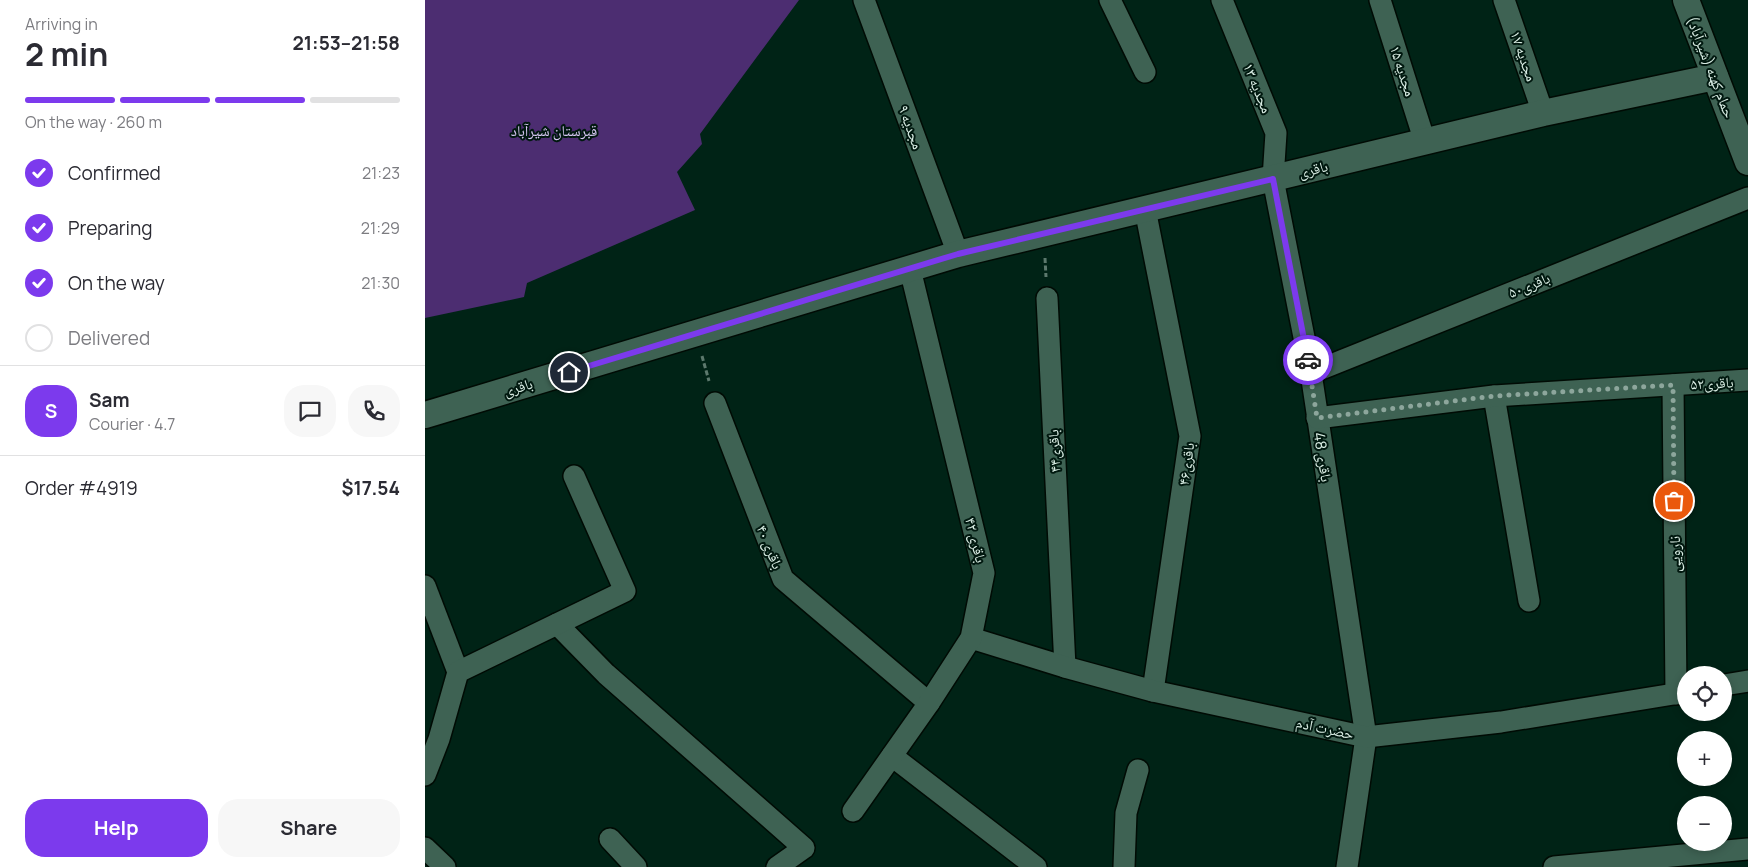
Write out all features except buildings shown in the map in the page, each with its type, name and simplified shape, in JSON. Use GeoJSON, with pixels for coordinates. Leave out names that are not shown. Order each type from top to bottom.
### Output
{"type":"FeatureCollection","features":[{"type":"Feature","properties":{"kind":"street","name":"مجدیه ۹"},"geometry":{"type":"LineString","coordinates":[[864,0],[958,254]]}},
{"type":"Feature","properties":{"kind":"street"},"geometry":{"type":"LineString","coordinates":[[1110,0],[1145,72]]}},
{"type":"Feature","properties":{"kind":"street","name":"مجدیه ۱۳"},"geometry":{"type":"LineString","coordinates":[[1222,0],[1276,133],[1273,179]]}},
{"type":"Feature","properties":{"kind":"street","name":"مجدیه ۱۵"},"geometry":{"type":"LineString","coordinates":[[1380,0],[1425,142]]}},
{"type":"Feature","properties":{"kind":"street","name":"مجدیه ۱۷"},"geometry":{"type":"LineString","coordinates":[[1504,0],[1543,113]]}},
{"type":"Feature","properties":{"kind":"street","name":"حمام کهنه (شیرآباد)"},"geometry":{"type":"LineString","coordinates":[[1686,0],[1748,162]]}},
{"type":"Feature","properties":{"kind":"street","name":"باقری"},"geometry":{"type":"LineString","coordinates":[[425,415],[958,254],[1543,113],[1715,77]]}},
{"type":"Feature","properties":{"kind":"street","name":"باقری 48"},"geometry":{"type":"LineString","coordinates":[[1273,179],[1311,373],[1366,736],[1347,867]]}},
{"type":"Feature","properties":{"kind":"street","name":"باقری۵۰"},"geometry":{"type":"LineString","coordinates":[[1311,373],[1748,198]]}},
{"type":"Feature","properties":{"kind":"street","name":"باقری۴۶"},"geometry":{"type":"LineString","coordinates":[[1145,209],[1190,436],[1153,692]]}},
{"type":"Feature","properties":{"kind":"street","name":"باقری ۴۲"},"geometry":{"type":"LineString","coordinates":[[853,811],[929,703],[971,638],[984,573],[910,269]]}},
{"type":"Feature","properties":{"kind":"street","name":"باقری۴۴"},"geometry":{"type":"LineString","coordinates":[[1047,298],[1065,667]]}},
{"type":"Feature","properties":{"kind":"street","name":"باقری۵۲"},"geometry":{"type":"LineString","coordinates":[[1317,418],[1494,396],[1748,380]]}},
{"type":"Feature","properties":{"kind":"street","name":"نارویی"},"geometry":{"type":"LineString","coordinates":[[1673,385],[1680,666]]}},
{"type":"Feature","properties":{"kind":"street"},"geometry":{"type":"LineString","coordinates":[[1494,396],[1529,601]]}},
{"type":"Feature","properties":{"kind":"street","name":"باقری ۴۰"},"geometry":{"type":"LineString","coordinates":[[715,403],[783,579],[929,703]]}},
{"type":"Feature","properties":{"kind":"street"},"geometry":{"type":"LineString","coordinates":[[459,672],[625,591],[574,476]]}},
{"type":"Feature","properties":{"kind":"street"},"geometry":{"type":"LineString","coordinates":[[425,586],[459,672],[439,739],[425,775]]}},
{"type":"Feature","properties":{"kind":"street"},"geometry":{"type":"LineString","coordinates":[[557,624],[606,674],[804,848],[777,867]]}},
{"type":"Feature","properties":{"kind":"street","name":"حضرت آدم"},"geometry":{"type":"LineString","coordinates":[[971,638],[1153,692],[1366,736],[1501,722],[1677,694]]}},
{"type":"Feature","properties":{"kind":"street"},"geometry":{"type":"LineString","coordinates":[[1732,684],[1748,681]]}},
{"type":"Feature","properties":{"kind":"street"},"geometry":{"type":"LineString","coordinates":[[892,756],[1036,867]]}},
{"type":"Feature","properties":{"kind":"street"},"geometry":{"type":"LineString","coordinates":[[1124,867],[1126,813],[1138,770]]}},
{"type":"Feature","properties":{"kind":"street"},"geometry":{"type":"LineString","coordinates":[[610,839],[636,867]]}},
{"type":"Feature","properties":{"kind":"street"},"geometry":{"type":"LineString","coordinates":[[425,848],[445,867]]}},
{"type":"Feature","properties":{"kind":"street"},"geometry":{"type":"LineString","coordinates":[[1554,867],[1627,864],[1748,848]]}},
{"type":"Feature","properties":{"kind":"path"},"geometry":{"type":"LineString","coordinates":[[1043,234],[1047,298]]}},
{"type":"Feature","properties":{"kind":"path"},"geometry":{"type":"LineString","coordinates":[[695,334],[715,403]]}},
{"type":"Feature","properties":{"kind":"green space","name":"قبرستان شیرآباد"},"geometry":{"type":"Polygon","coordinates":[[[425,0],[799,0],[700,134],[702,144],[677,172],[695,210],[527,283],[524,297],[425,318],[425,0]]]}},
{"type":"Feature","properties":{"kind":"way so far"},"geometry":{"type":"LineString","coordinates":[[1308,360],[1317,418],[1494,396],[1673,385],[1674,501]]}},
{"type":"Feature","properties":{"kind":"route"},"geometry":{"type":"LineString","coordinates":[[569,372],[958,254],[1273,179],[1308,360]]}}]}
